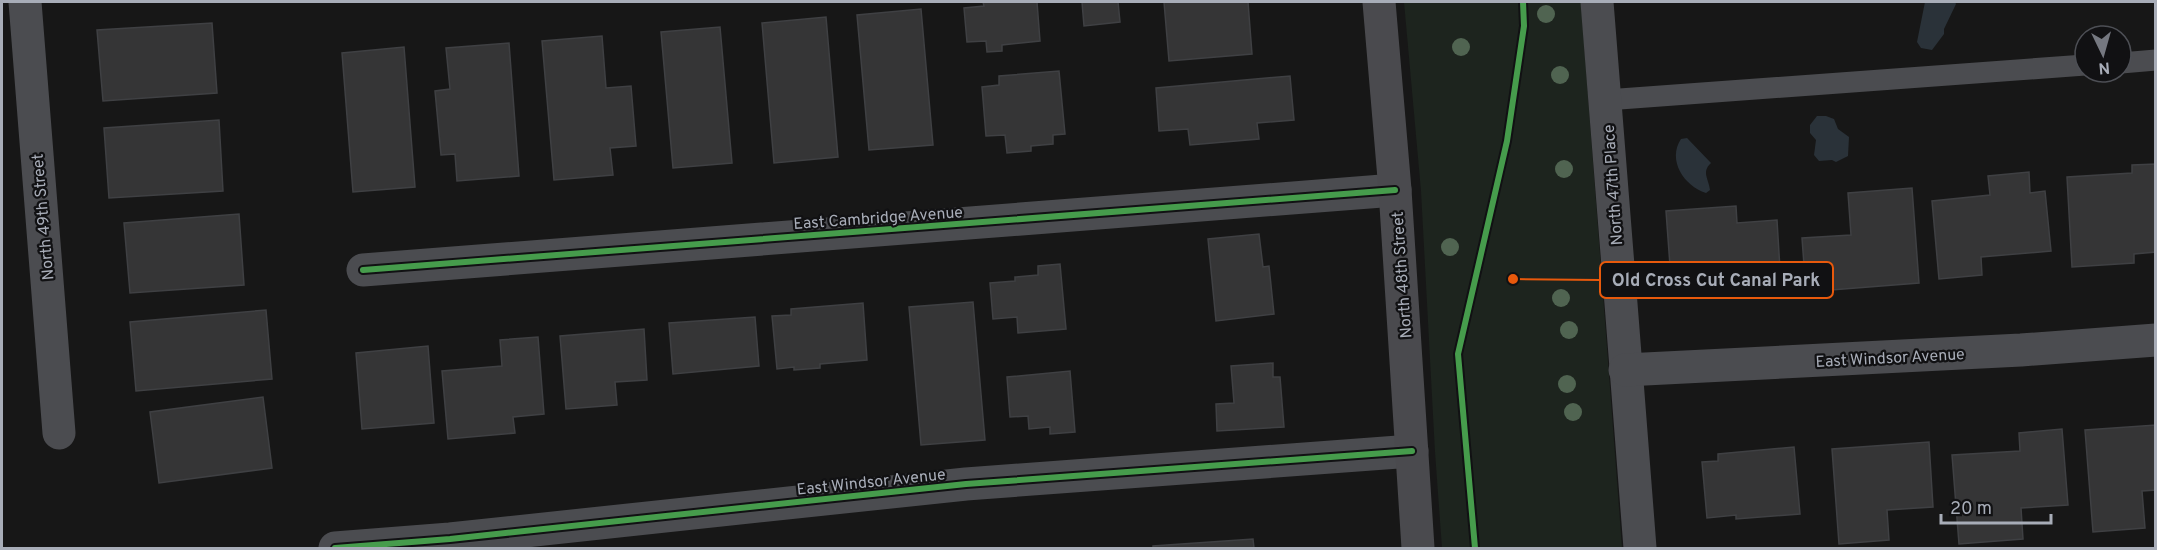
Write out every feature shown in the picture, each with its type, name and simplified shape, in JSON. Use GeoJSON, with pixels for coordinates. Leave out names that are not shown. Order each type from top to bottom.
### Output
{"type":"FeatureCollection","features":[{"type":"Feature","properties":{"kind":"street","name":"North 49th Street"},"geometry":{"type":"LineString","coordinates":[[25,2],[59,434]]}},
{"type":"Feature","properties":{"kind":"street","name":"North 48th Street"},"geometry":{"type":"LineString","coordinates":[[1379,2],[1395,190],[1418,549]]}},
{"type":"Feature","properties":{"kind":"street","name":"North 47th Place"},"geometry":{"type":"LineString","coordinates":[[1597,2],[1616,216],[1625,370],[1640,549]]}},
{"type":"Feature","properties":{"kind":"street","name":"East Cambridge Avenue"},"geometry":{"type":"LineString","coordinates":[[363,270],[1395,190]]}},
{"type":"Feature","properties":{"kind":"street","name":"East Windsor Avenue"},"geometry":{"type":"LineString","coordinates":[[1625,370],[2021,350],[2156,340]]}},
{"type":"Feature","properties":{"kind":"street","name":"East Windsor Avenue"},"geometry":{"type":"LineString","coordinates":[[335,548],[450,539],[966,484],[1412,451]]}},
{"type":"Feature","properties":{"kind":"lane"},"geometry":{"type":"LineString","coordinates":[[2133,62],[2156,60]]}},
{"type":"Feature","properties":{"kind":"lane"},"geometry":{"type":"LineString","coordinates":[[1606,100],[2073,66]]}},
{"type":"Feature","properties":{"kind":"shaded area"},"geometry":{"type":"Polygon","coordinates":[[[1404,2],[1581,2],[1622,548],[1442,548],[1421,191],[1404,2]]]}},
{"type":"Feature","properties":{"kind":"shaded area"},"geometry":{"type":"Polygon","coordinates":[[[1925,2],[1955,2],[1956,4],[1944,29],[1944,34],[1932,50],[1921,48],[1917,42],[1925,2]]]}},
{"type":"Feature","properties":{"kind":"shaded area"},"geometry":{"type":"Polygon","coordinates":[[[1817,116],[1834,119],[1838,129],[1849,137],[1848,156],[1836,162],[1819,161],[1814,155],[1816,140],[1810,133],[1810,125],[1817,116]]]}},
{"type":"Feature","properties":{"kind":"shaded area"},"geometry":{"type":"Polygon","coordinates":[[[1687,138],[1711,163],[1706,169],[1710,190],[1706,193],[1691,185],[1677,163],[1677,147],[1681,139],[1687,138]]]}},
{"type":"Feature","properties":{"kind":"building"},"geometry":{"type":"Polygon","coordinates":[[[983,2],[1037,2],[1040,41],[1002,45],[1002,51],[987,52],[986,41],[967,42],[964,8],[984,6],[983,2]]]}},
{"type":"Feature","properties":{"kind":"building"},"geometry":{"type":"Polygon","coordinates":[[[1082,2],[1118,2],[1120,22],[1084,26],[1082,2]]]}},
{"type":"Feature","properties":{"kind":"building"},"geometry":{"type":"Polygon","coordinates":[[[1164,2],[1248,2],[1252,54],[1169,61],[1164,2]]]}},
{"type":"Feature","properties":{"kind":"building"},"geometry":{"type":"Polygon","coordinates":[[[921,9],[933,145],[869,150],[857,15],[921,9]]]}},
{"type":"Feature","properties":{"kind":"building"},"geometry":{"type":"Polygon","coordinates":[[[826,17],[838,157],[774,163],[762,23],[826,17]]]}},
{"type":"Feature","properties":{"kind":"building"},"geometry":{"type":"Polygon","coordinates":[[[212,23],[217,93],[103,101],[97,30],[212,23]]]}},
{"type":"Feature","properties":{"kind":"building"},"geometry":{"type":"Polygon","coordinates":[[[720,27],[732,163],[673,168],[661,32],[720,27]]]}},
{"type":"Feature","properties":{"kind":"building"},"geometry":{"type":"Polygon","coordinates":[[[602,36],[606,88],[631,86],[636,146],[610,148],[613,175],[554,180],[542,41],[602,36]]]}},
{"type":"Feature","properties":{"kind":"building"},"geometry":{"type":"Polygon","coordinates":[[[509,43],[519,176],[457,181],[455,154],[441,155],[435,91],[450,89],[446,48],[509,43]]]}},
{"type":"Feature","properties":{"kind":"building"},"geometry":{"type":"Polygon","coordinates":[[[404,47],[415,187],[353,192],[342,53],[404,47]]]}},
{"type":"Feature","properties":{"kind":"building"},"geometry":{"type":"Polygon","coordinates":[[[1059,71],[1065,134],[1053,135],[1053,144],[1031,146],[1031,151],[1007,153],[1005,135],[986,136],[982,87],[999,85],[999,76],[1059,71]]]}},
{"type":"Feature","properties":{"kind":"building"},"geometry":{"type":"Polygon","coordinates":[[[1290,76],[1294,120],[1257,123],[1259,139],[1190,145],[1188,129],[1159,131],[1156,88],[1290,76]]]}},
{"type":"Feature","properties":{"kind":"building"},"geometry":{"type":"Polygon","coordinates":[[[219,120],[223,191],[109,198],[104,128],[219,120]]]}},
{"type":"Feature","properties":{"kind":"building"},"geometry":{"type":"Polygon","coordinates":[[[2156,164],[2156,252],[2134,254],[2134,263],[2072,267],[2067,177],[2132,173],[2132,165],[2156,164]]]}},
{"type":"Feature","properties":{"kind":"building"},"geometry":{"type":"Polygon","coordinates":[[[2029,172],[2030,193],[2045,191],[2051,251],[1981,257],[1982,275],[1939,279],[1932,201],[1990,195],[1988,176],[2029,172]]]}},
{"type":"Feature","properties":{"kind":"building"},"geometry":{"type":"Polygon","coordinates":[[[1912,188],[1919,283],[1806,292],[1802,238],[1851,235],[1848,193],[1912,188]]]}},
{"type":"Feature","properties":{"kind":"building"},"geometry":{"type":"Polygon","coordinates":[[[1736,206],[1737,223],[1777,220],[1781,286],[1672,293],[1666,211],[1736,206]]]}},
{"type":"Feature","properties":{"kind":"building"},"geometry":{"type":"Polygon","coordinates":[[[239,214],[244,285],[130,293],[124,223],[239,214]]]}},
{"type":"Feature","properties":{"kind":"building"},"geometry":{"type":"Polygon","coordinates":[[[1259,234],[1263,267],[1269,266],[1274,314],[1216,321],[1208,239],[1259,234]]]}},
{"type":"Feature","properties":{"kind":"building"},"geometry":{"type":"Polygon","coordinates":[[[1060,264],[1066,329],[1018,333],[1017,317],[993,319],[990,283],[1015,281],[1015,277],[1038,275],[1038,266],[1060,264]]]}},
{"type":"Feature","properties":{"kind":"building"},"geometry":{"type":"Polygon","coordinates":[[[973,302],[985,440],[921,445],[909,307],[973,302]]]}},
{"type":"Feature","properties":{"kind":"building"},"geometry":{"type":"Polygon","coordinates":[[[863,303],[867,360],[820,364],[820,368],[777,369],[772,316],[791,315],[791,309],[863,303]]]}},
{"type":"Feature","properties":{"kind":"building"},"geometry":{"type":"Polygon","coordinates":[[[266,310],[272,379],[136,391],[130,322],[266,310]]]}},
{"type":"Feature","properties":{"kind":"building"},"geometry":{"type":"Polygon","coordinates":[[[755,317],[759,366],[673,374],[669,323],[755,317]]]}},
{"type":"Feature","properties":{"kind":"building"},"geometry":{"type":"Polygon","coordinates":[[[644,329],[647,380],[615,382],[617,405],[566,409],[560,336],[644,329]]]}},
{"type":"Feature","properties":{"kind":"building"},"geometry":{"type":"Polygon","coordinates":[[[538,337],[544,414],[513,417],[515,433],[448,439],[442,371],[502,366],[500,340],[538,337]]]}},
{"type":"Feature","properties":{"kind":"building"},"geometry":{"type":"Polygon","coordinates":[[[428,346],[434,423],[362,429],[356,353],[428,346]]]}},
{"type":"Feature","properties":{"kind":"building"},"geometry":{"type":"Polygon","coordinates":[[[1273,363],[1273,377],[1280,377],[1284,427],[1217,431],[1216,404],[1234,403],[1231,366],[1273,363]]]}},
{"type":"Feature","properties":{"kind":"building"},"geometry":{"type":"Polygon","coordinates":[[[1070,371],[1075,432],[1050,434],[1050,427],[1029,429],[1028,416],[1010,417],[1007,377],[1070,371]]]}},
{"type":"Feature","properties":{"kind":"building"},"geometry":{"type":"Polygon","coordinates":[[[263,397],[272,468],[159,483],[150,412],[263,397]]]}},
{"type":"Feature","properties":{"kind":"building"},"geometry":{"type":"Polygon","coordinates":[[[2156,425],[2156,490],[2142,491],[2145,528],[2093,532],[2085,430],[2156,425]]]}},
{"type":"Feature","properties":{"kind":"building"},"geometry":{"type":"Polygon","coordinates":[[[2062,429],[2068,505],[2021,508],[2023,539],[1959,544],[1952,455],[2020,451],[2019,433],[2062,429]]]}},
{"type":"Feature","properties":{"kind":"building"},"geometry":{"type":"Polygon","coordinates":[[[1929,442],[1933,507],[1887,510],[1889,540],[1839,544],[1832,449],[1929,442]]]}},
{"type":"Feature","properties":{"kind":"building"},"geometry":{"type":"Polygon","coordinates":[[[1794,447],[1800,514],[1736,519],[1736,515],[1707,518],[1702,462],[1718,461],[1718,454],[1794,447]]]}},
{"type":"Feature","properties":{"kind":"building"},"geometry":{"type":"Polygon","coordinates":[[[1253,539],[1254,548],[1153,548],[1153,546],[1253,539]]]}},
{"type":"Feature","properties":{"kind":"cycle path"},"geometry":{"type":"LineString","coordinates":[[1475,548],[1458,354],[1507,141],[1524,26],[1523,2]]}},
{"type":"Feature","properties":{"kind":"cycle path"},"geometry":{"type":"LineString","coordinates":[[363,270],[1395,190]]}},
{"type":"Feature","properties":{"kind":"cycle path"},"geometry":{"type":"LineString","coordinates":[[335,548],[450,539],[966,484],[1412,451]]}},
{"type":"Feature","properties":{"kind":"place","name":"Old Cross Cut Canal Park"},"geometry":{"type":"Point","coordinates":[1513,279]}}]}
